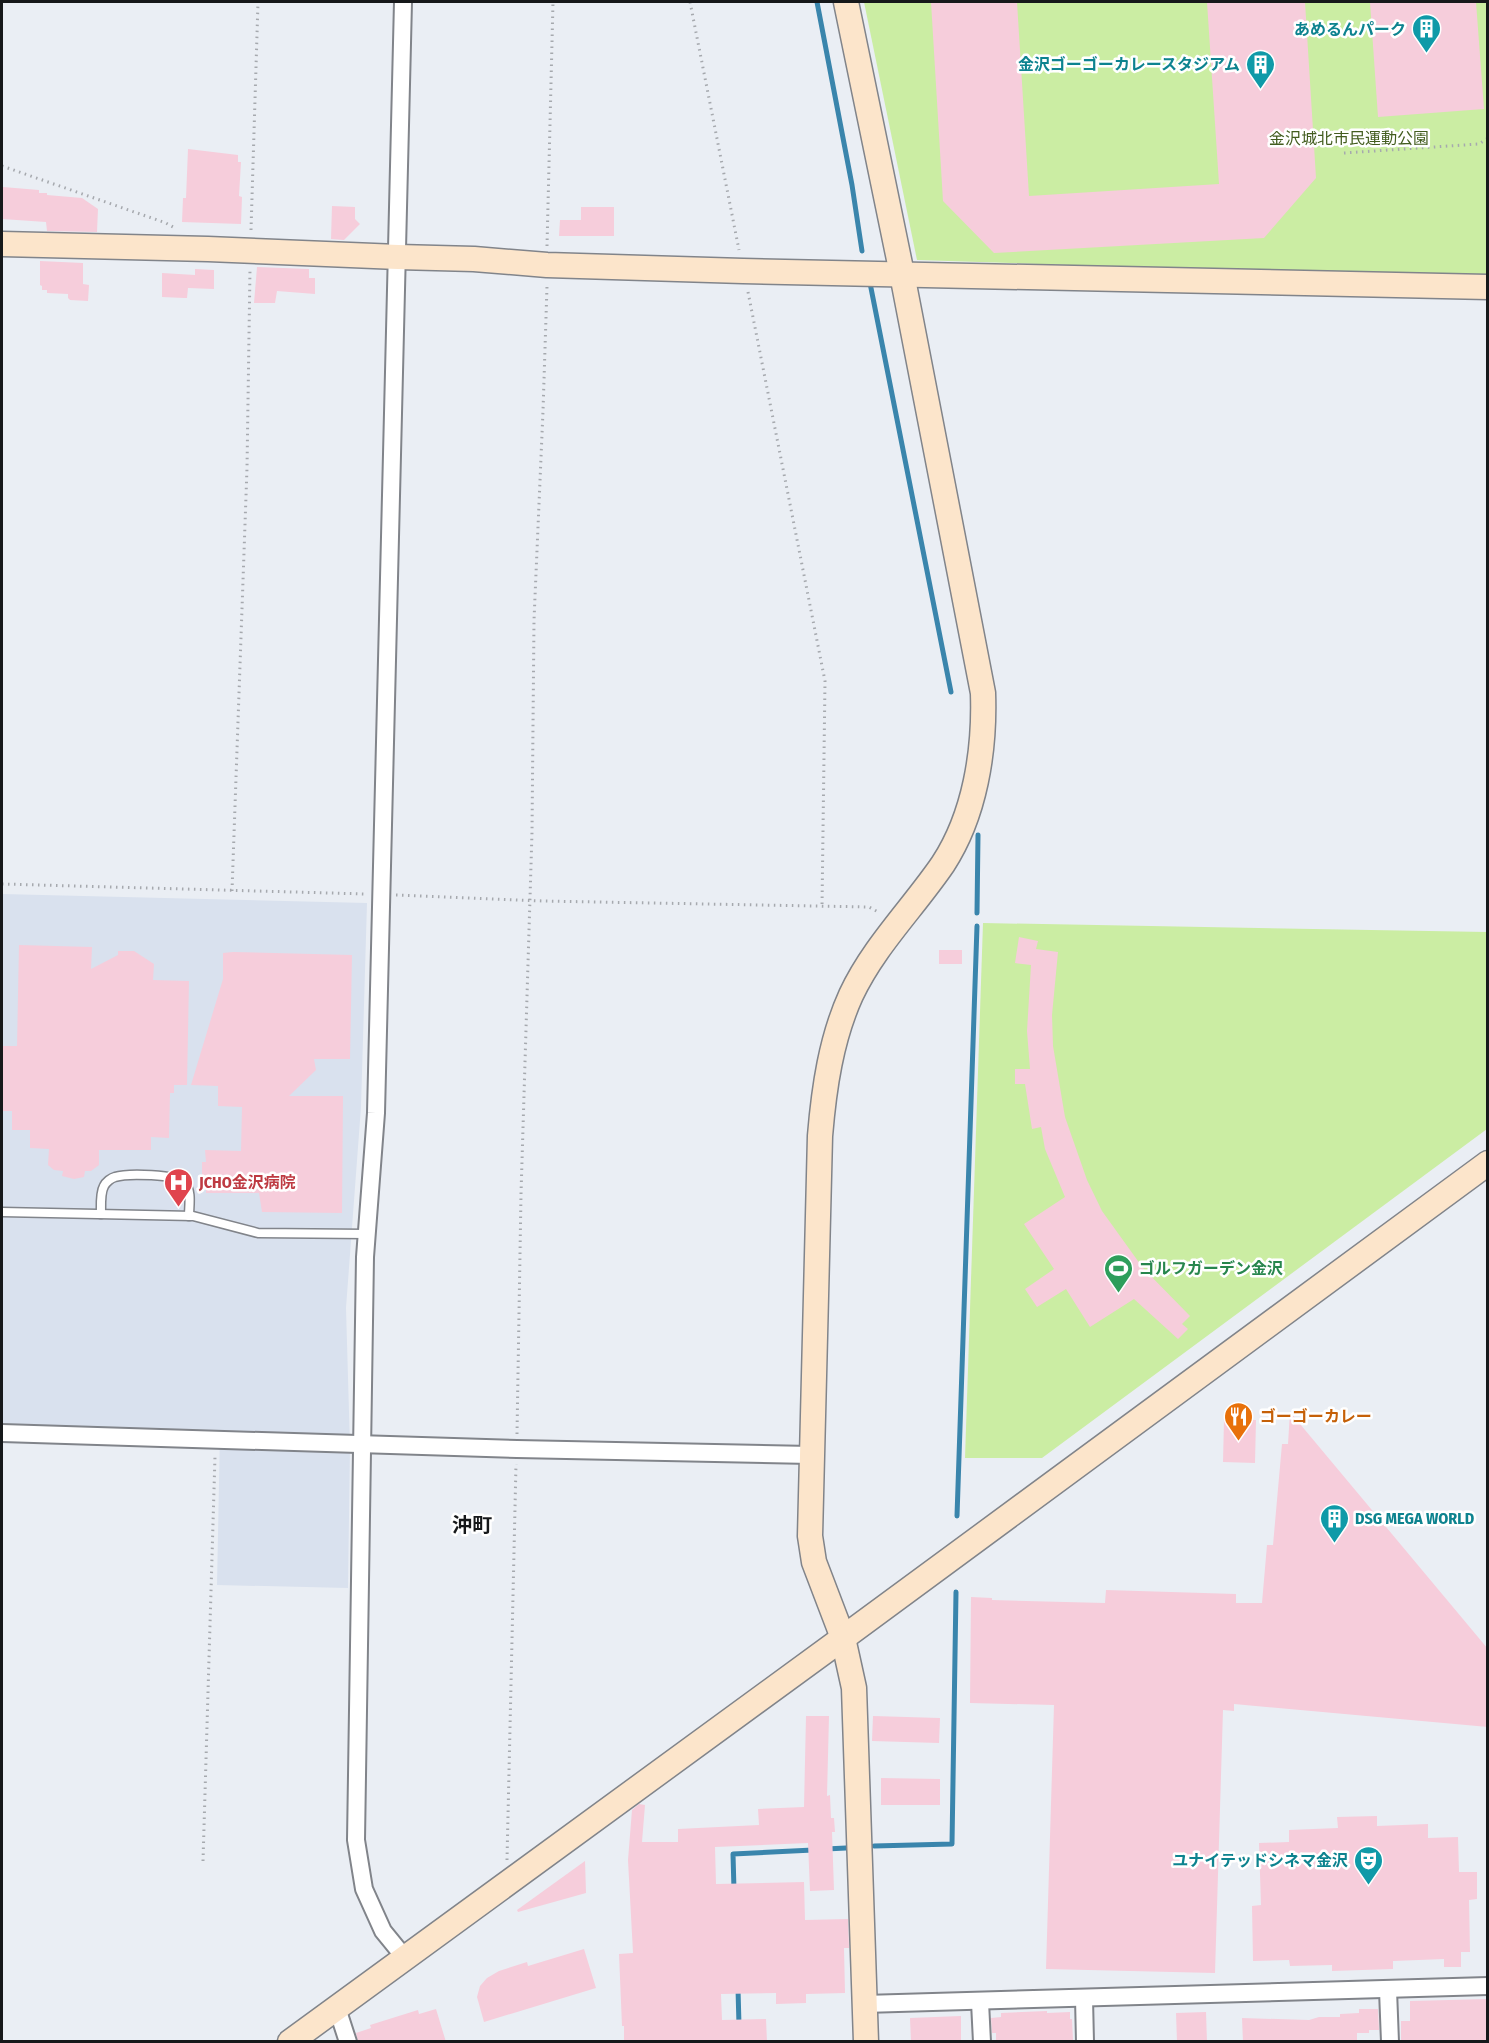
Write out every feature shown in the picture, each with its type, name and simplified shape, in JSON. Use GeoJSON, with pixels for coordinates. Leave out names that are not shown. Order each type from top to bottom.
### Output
{"type":"FeatureCollection","features":[{"type":"Feature","properties":{"kind":"street"},"geometry":{"type":"LineString","coordinates":[[403,2],[376,1113],[367,1234],[356,1840],[364,1889],[383,1931],[405,1958]]}},
{"type":"Feature","properties":{"kind":"street"},"geometry":{"type":"LineString","coordinates":[[846,2],[902,274],[983,693],[984,715],[976,784],[960,830],[943,863],[874,954],[851,995],[837,1031],[823,1098],[809,1517],[812,1553],[843,1638],[854,1688],[866,2042]]}},
{"type":"Feature","properties":{"kind":"street"},"geometry":{"type":"LineString","coordinates":[[2,244],[250,250],[474,259],[547,265],[743,271],[1488,287]]}},
{"type":"Feature","properties":{"kind":"street"},"geometry":{"type":"LineString","coordinates":[[290,2042],[1488,1163]]}},
{"type":"Feature","properties":{"kind":"street"},"geometry":{"type":"LineString","coordinates":[[2,1433],[364,1445],[811,1455]]}},
{"type":"Feature","properties":{"kind":"street"},"geometry":{"type":"LineString","coordinates":[[864,2004],[1488,1986]]}},
{"type":"Feature","properties":{"kind":"street"},"geometry":{"type":"LineString","coordinates":[[1388,1990],[1390,2042]]}},
{"type":"Feature","properties":{"kind":"street"},"geometry":{"type":"LineString","coordinates":[[1084,1998],[1085,2042]]}},
{"type":"Feature","properties":{"kind":"street"},"geometry":{"type":"LineString","coordinates":[[980,2002],[982,2042]]}},
{"type":"Feature","properties":{"kind":"street"},"geometry":{"type":"LineString","coordinates":[[337,2008],[348,2042]]}},
{"type":"Feature","properties":{"kind":"lane"},"geometry":{"type":"LineString","coordinates":[[101,1214],[104,1185],[114,1177],[171,1176],[183,1181],[187,1186],[189,1215]]}},
{"type":"Feature","properties":{"kind":"lane"},"geometry":{"type":"LineString","coordinates":[[2,1212],[189,1215],[258,1233],[367,1234]]}},
{"type":"Feature","properties":{"kind":"path"},"geometry":{"type":"LineString","coordinates":[[232,891],[248,468],[250,250],[258,2]]}},
{"type":"Feature","properties":{"kind":"path"},"geometry":{"type":"LineString","coordinates":[[507,1882],[521,1194],[530,899],[534,620],[543,411],[553,2]]}},
{"type":"Feature","properties":{"kind":"path"},"geometry":{"type":"LineString","coordinates":[[690,2],[825,681],[822,907]]}},
{"type":"Feature","properties":{"kind":"path"},"geometry":{"type":"LineString","coordinates":[[1344,153],[1479,144],[1488,138]]}},
{"type":"Feature","properties":{"kind":"path"},"geometry":{"type":"LineString","coordinates":[[2,166],[166,223],[174,228]]}},
{"type":"Feature","properties":{"kind":"path"},"geometry":{"type":"LineString","coordinates":[[2,884],[869,907],[897,923]]}},
{"type":"Feature","properties":{"kind":"path"},"geometry":{"type":"LineString","coordinates":[[203,1861],[216,1439]]}},
{"type":"Feature","properties":{"kind":"shaded area","name":"JCHO金沢病院"},"geometry":{"type":"Polygon","coordinates":[[[2,894],[367,903],[361,1107],[346,1308],[350,1447],[348,1588],[217,1585],[220,1433],[2,1427],[2,894]]]}},
{"type":"Feature","properties":{"kind":"green space","name":"金沢城北市民運動公園"},"geometry":{"type":"Polygon","coordinates":[[[864,2],[1487,2],[1487,279],[917,260],[864,2]]]}},
{"type":"Feature","properties":{"kind":"green space","name":"ゴルフガーデン金沢"},"geometry":{"type":"Polygon","coordinates":[[[983,923],[1487,932],[1487,1129],[1042,1458],[965,1458],[983,923]]]}},
{"type":"Feature","properties":{"kind":"building","name":"金沢ゴーゴーカレースタジアム"},"geometry":{"type":"Polygon","coordinates":[[[931,2],[1017,2],[1029,196],[1219,184],[1207,2],[1305,2],[1316,178],[1264,238],[994,253],[943,201],[931,2]]]}},
{"type":"Feature","properties":{"kind":"building","name":"あめるんパーク"},"geometry":{"type":"Polygon","coordinates":[[[1370,2],[1476,2],[1484,109],[1378,117],[1370,2]]]}},
{"type":"Feature","properties":{"kind":"building"},"geometry":{"type":"Polygon","coordinates":[[[188,149],[238,155],[238,162],[241,162],[239,196],[242,197],[241,224],[182,222],[183,198],[186,198],[188,149]]]}},
{"type":"Feature","properties":{"kind":"building"},"geometry":{"type":"Polygon","coordinates":[[[3,187],[39,190],[39,193],[47,193],[47,195],[82,198],[98,209],[97,232],[47,231],[46,222],[2,219],[3,187]]]}},
{"type":"Feature","properties":{"kind":"building"},"geometry":{"type":"Polygon","coordinates":[[[332,206],[355,207],[355,219],[360,224],[344,240],[331,239],[332,206]]]}},
{"type":"Feature","properties":{"kind":"building"},"geometry":{"type":"Polygon","coordinates":[[[581,207],[614,207],[614,236],[559,236],[560,220],[581,220],[581,207]]]}},
{"type":"Feature","properties":{"kind":"building"},"geometry":{"type":"Polygon","coordinates":[[[40,261],[83,263],[83,284],[89,285],[88,301],[70,300],[68,294],[47,293],[47,290],[42,290],[40,261]]]}},
{"type":"Feature","properties":{"kind":"building"},"geometry":{"type":"Polygon","coordinates":[[[257,267],[309,269],[309,278],[315,278],[315,294],[277,291],[275,303],[254,303],[257,267]]]}},
{"type":"Feature","properties":{"kind":"building"},"geometry":{"type":"Polygon","coordinates":[[[195,269],[214,270],[214,289],[188,288],[187,298],[162,297],[162,273],[195,275],[195,269]]]}},
{"type":"Feature","properties":{"kind":"building"},"geometry":{"type":"Polygon","coordinates":[[[1019,937],[1038,941],[1036,949],[1058,952],[1052,1015],[1053,1046],[1065,1117],[1087,1180],[1102,1211],[1143,1268],[1190,1316],[1182,1324],[1188,1329],[1178,1339],[1134,1299],[1090,1327],[1066,1289],[1037,1307],[1025,1289],[1054,1269],[1024,1224],[1065,1197],[1045,1149],[1041,1127],[1032,1129],[1025,1084],[1015,1084],[1015,1069],[1030,1069],[1027,1031],[1031,965],[1015,963],[1019,937]]]}},
{"type":"Feature","properties":{"kind":"building"},"geometry":{"type":"Polygon","coordinates":[[[19,945],[92,947],[91,969],[118,955],[118,951],[134,951],[154,964],[153,980],[189,981],[187,1085],[174,1085],[174,1093],[170,1093],[169,1138],[151,1137],[151,1150],[99,1150],[99,1165],[91,1171],[85,1171],[84,1177],[74,1179],[62,1176],[63,1171],[54,1170],[48,1165],[49,1149],[30,1148],[30,1130],[12,1130],[12,1111],[2,1111],[2,1046],[17,1046],[19,945]]]}},
{"type":"Feature","properties":{"kind":"building"},"geometry":{"type":"Polygon","coordinates":[[[939,950],[962,950],[962,964],[939,964],[939,950]]]}},
{"type":"Feature","properties":{"kind":"building"},"geometry":{"type":"Polygon","coordinates":[[[223,953],[352,955],[350,1059],[314,1059],[316,1070],[289,1096],[343,1096],[342,1213],[262,1212],[259,1193],[206,1193],[206,1183],[202,1184],[202,1162],[206,1162],[205,1150],[241,1151],[242,1107],[218,1106],[218,1086],[191,1085],[223,979],[223,953]]]}},
{"type":"Feature","properties":{"kind":"building"},"geometry":{"type":"Polygon","coordinates":[[[1290,1412],[1488,1649],[1488,1727],[1234,1704],[1234,1711],[1223,1710],[1215,1973],[1046,1969],[1054,1705],[970,1703],[971,1597],[992,1598],[992,1600],[1105,1603],[1106,1590],[1236,1594],[1236,1603],[1262,1603],[1267,1545],[1273,1545],[1282,1444],[1288,1444],[1290,1412]]]}},
{"type":"Feature","properties":{"kind":"building"},"geometry":{"type":"Polygon","coordinates":[[[1224,1420],[1256,1420],[1255,1463],[1223,1462],[1224,1420]]]}},
{"type":"Feature","properties":{"kind":"building"},"geometry":{"type":"Polygon","coordinates":[[[806,1716],[829,1716],[827,1796],[830,1795],[831,1818],[834,1818],[835,1832],[832,1832],[834,1890],[810,1891],[808,1843],[715,1847],[716,1884],[804,1882],[805,1920],[848,1919],[849,1948],[844,1948],[845,1993],[806,1994],[806,2003],[776,2004],[776,1993],[721,1994],[722,2020],[766,2019],[767,2042],[624,2040],[619,1954],[633,1953],[628,1860],[632,1810],[639,1804],[645,1805],[642,1842],[678,1842],[678,1829],[759,1825],[758,1809],[804,1807],[806,1716]]]}},
{"type":"Feature","properties":{"kind":"building"},"geometry":{"type":"Polygon","coordinates":[[[873,1716],[940,1718],[939,1743],[872,1741],[873,1716]]]}},
{"type":"Feature","properties":{"kind":"building"},"geometry":{"type":"Polygon","coordinates":[[[881,1778],[940,1779],[940,1805],[881,1805],[881,1778]]]}},
{"type":"Feature","properties":{"kind":"building","name":"ユナイテッドシネマ金沢"},"geometry":{"type":"Polygon","coordinates":[[[1377,1816],[1377,1826],[1428,1824],[1428,1838],[1458,1837],[1459,1872],[1477,1872],[1477,1899],[1469,1900],[1470,1952],[1461,1952],[1461,1967],[1444,1967],[1444,1959],[1393,1961],[1393,1969],[1332,1971],[1332,1965],[1290,1966],[1289,1960],[1253,1961],[1252,1906],[1261,1905],[1259,1843],[1289,1842],[1289,1830],[1338,1828],[1337,1817],[1377,1816]]]}},
{"type":"Feature","properties":{"kind":"building"},"geometry":{"type":"Polygon","coordinates":[[[585,1861],[586,1893],[518,1912],[517,1910],[585,1861]]]}},
{"type":"Feature","properties":{"kind":"building"},"geometry":{"type":"Polygon","coordinates":[[[584,1949],[596,1988],[484,2022],[477,1997],[480,1986],[487,1978],[499,1971],[527,1962],[528,1966],[584,1949]]]}},
{"type":"Feature","properties":{"kind":"building"},"geometry":{"type":"Polygon","coordinates":[[[1488,1999],[1488,2040],[1401,2041],[1401,2021],[1410,2021],[1410,2001],[1488,1999]]]}},
{"type":"Feature","properties":{"kind":"building"},"geometry":{"type":"Polygon","coordinates":[[[436,2009],[446,2042],[358,2042],[356,2033],[371,2028],[370,2025],[418,2010],[419,2014],[436,2009]]]}},
{"type":"Feature","properties":{"kind":"building"},"geometry":{"type":"Polygon","coordinates":[[[1359,2009],[1378,2009],[1379,2030],[1357,2033],[1357,2042],[1243,2042],[1242,2018],[1309,2020],[1359,2013],[1359,2009]]]}},
{"type":"Feature","properties":{"kind":"building"},"geometry":{"type":"Polygon","coordinates":[[[1047,2011],[1047,2013],[1070,2012],[1073,2040],[996,2042],[996,2033],[992,2033],[991,2018],[1001,2017],[1001,2013],[1047,2011]]]}},
{"type":"Feature","properties":{"kind":"building"},"geometry":{"type":"Polygon","coordinates":[[[1206,2012],[1207,2042],[1177,2042],[1176,2013],[1206,2012]]]}},
{"type":"Feature","properties":{"kind":"building"},"geometry":{"type":"Polygon","coordinates":[[[961,2016],[961,2042],[911,2042],[910,2018],[961,2016]]]}},
{"type":"Feature","properties":{"kind":"waterway"},"geometry":{"type":"LineString","coordinates":[[817,2],[852,185],[862,251]]}},
{"type":"Feature","properties":{"kind":"waterway"},"geometry":{"type":"LineString","coordinates":[[870,283],[951,692]]}},
{"type":"Feature","properties":{"kind":"waterway"},"geometry":{"type":"LineString","coordinates":[[977,913],[978,835]]}},
{"type":"Feature","properties":{"kind":"waterway"},"geometry":{"type":"LineString","coordinates":[[957,1516],[977,926]]}},
{"type":"Feature","properties":{"kind":"waterway"},"geometry":{"type":"LineString","coordinates":[[874,1846],[952,1844],[956,1592]]}},
{"type":"Feature","properties":{"kind":"waterway"},"geometry":{"type":"LineString","coordinates":[[826,1849],[846,1848]]}},
{"type":"Feature","properties":{"kind":"waterway"},"geometry":{"type":"LineString","coordinates":[[734,1890],[733,1854],[813,1850]]}},
{"type":"Feature","properties":{"kind":"waterway"},"geometry":{"type":"LineString","coordinates":[[738,1989],[739,2025]]}},
{"type":"Feature","properties":{"kind":"place","name":"あめるんパーク"},"geometry":{"type":"Point","coordinates":[1427,54]}},
{"type":"Feature","properties":{"kind":"place","name":"金沢ゴーゴーカレースタジアム"},"geometry":{"type":"Point","coordinates":[1261,90]}},
{"type":"Feature","properties":{"kind":"place","name":"JCHO金沢病院"},"geometry":{"type":"Point","coordinates":[178,1208]}},
{"type":"Feature","properties":{"kind":"place","name":"ゴルフガーデン金沢"},"geometry":{"type":"Point","coordinates":[1118,1294]}},
{"type":"Feature","properties":{"kind":"place","name":"ゴーゴーカレー"},"geometry":{"type":"Point","coordinates":[1239,1442]}},
{"type":"Feature","properties":{"kind":"place","name":"DSG MEGA WORLD"},"geometry":{"type":"Point","coordinates":[1334,1544]}},
{"type":"Feature","properties":{"kind":"place","name":"ユナイテッドシネマ金沢"},"geometry":{"type":"Point","coordinates":[1369,1886]}},
{"type":"Feature","properties":{"kind":"district","name":"沖町"},"geometry":{"type":"Point","coordinates":[472,1525]}}]}
